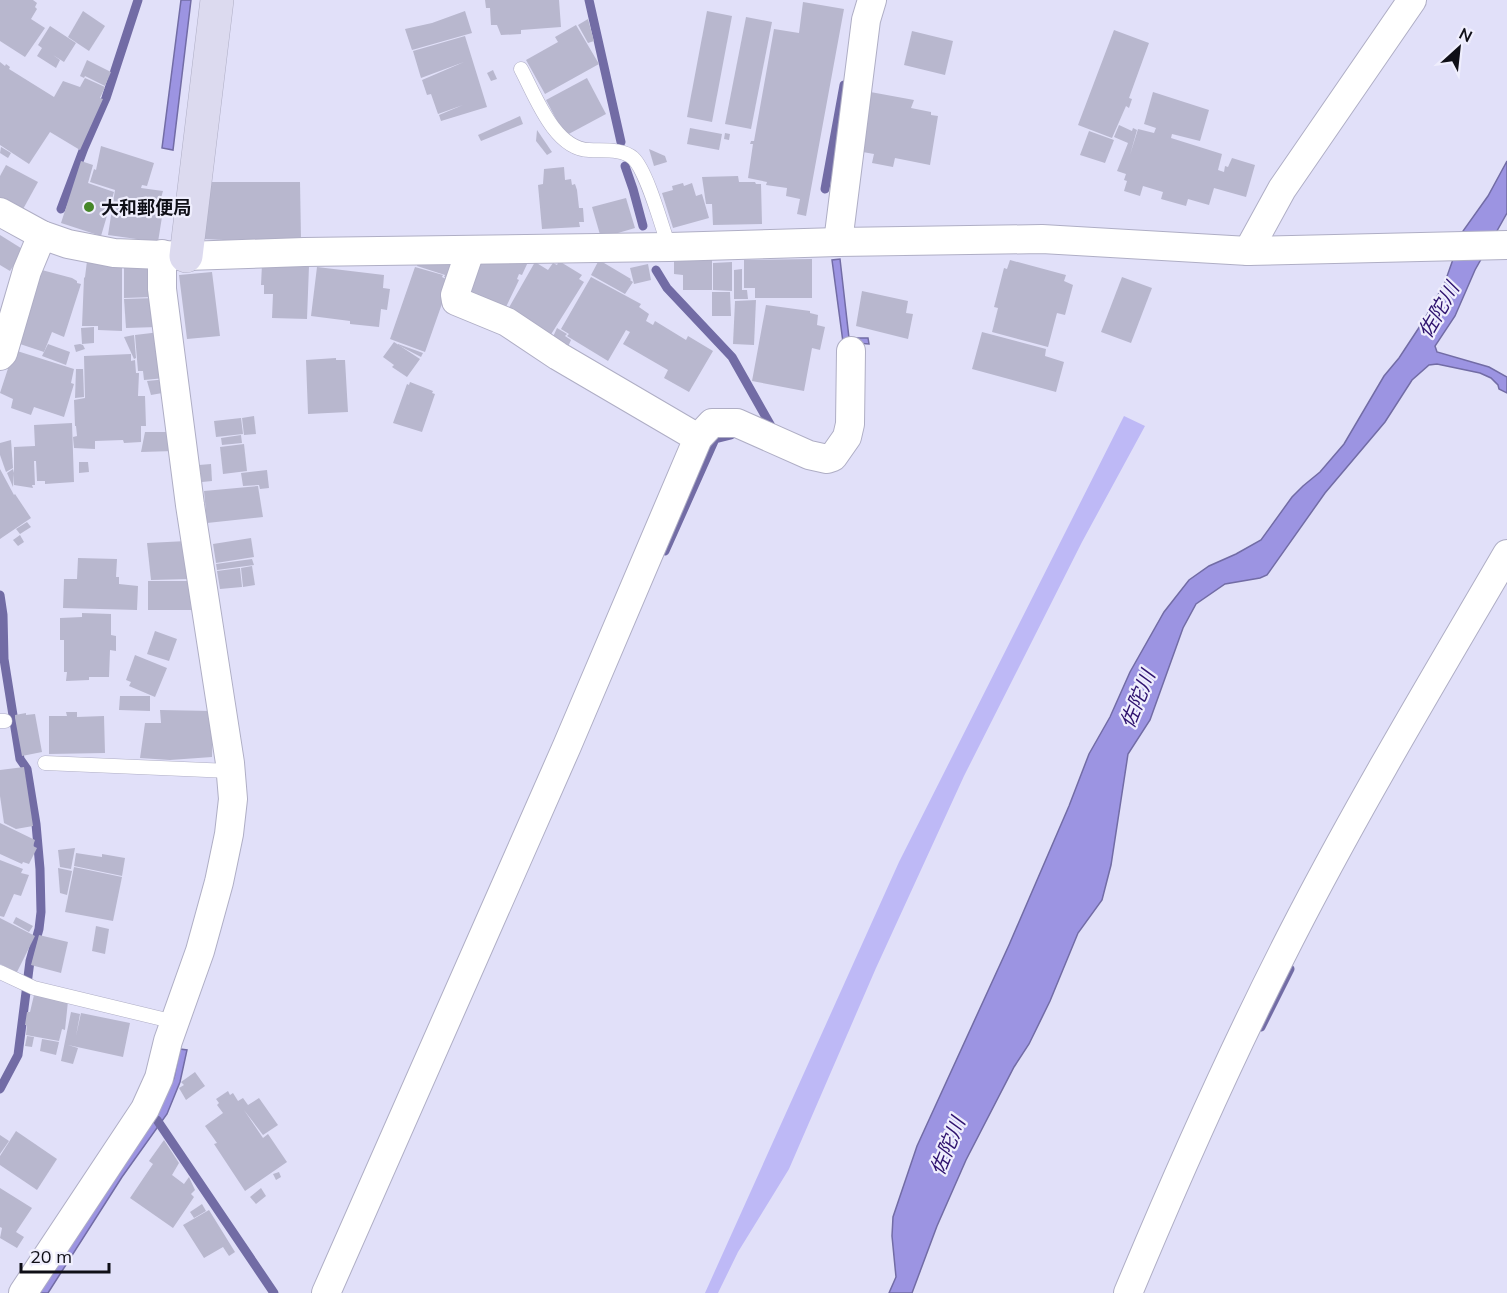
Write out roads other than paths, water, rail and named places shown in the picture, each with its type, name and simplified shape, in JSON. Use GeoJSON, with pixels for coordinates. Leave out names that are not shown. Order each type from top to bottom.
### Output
{"type":"FeatureCollection","features":[{"type":"Feature","properties":{"kind":"street"},"geometry":{"type":"LineString","coordinates":[[23,1293],[145,1109],[159,1078],[175,1022],[200,951],[219,882],[229,834],[233,799],[230,771],[190,505],[162,289],[174,255],[217,0]]}},
{"type":"Feature","properties":{"kind":"street"},"geometry":{"type":"LineString","coordinates":[[838,242],[867,20],[872,0]]}},
{"type":"Feature","properties":{"kind":"street"},"geometry":{"type":"LineString","coordinates":[[1253,251],[1282,189],[1412,0]]}},
{"type":"Feature","properties":{"kind":"street"},"geometry":{"type":"LineString","coordinates":[[0,212],[42,235],[68,244],[114,253],[174,255],[669,248],[838,242],[1042,239],[1253,251],[1507,245]]}},
{"type":"Feature","properties":{"kind":"street"},"geometry":{"type":"LineString","coordinates":[[0,356],[27,271],[42,235]]}},
{"type":"Feature","properties":{"kind":"street"},"geometry":{"type":"LineString","coordinates":[[470,251],[455,295],[456,301],[507,322],[558,356],[698,438]]}},
{"type":"Feature","properties":{"kind":"street"},"geometry":{"type":"LineString","coordinates":[[326,1293],[567,746],[698,438],[712,423],[737,423],[809,455],[821,459],[833,457],[847,436],[850,424],[851,351]]}},
{"type":"Feature","properties":{"kind":"street"},"geometry":{"type":"LineString","coordinates":[[1128,1293],[1190,1145],[1300,918],[1399,740],[1507,554]]}},
{"type":"Feature","properties":{"kind":"lane"},"geometry":{"type":"LineString","coordinates":[[521,69],[557,134],[570,145],[588,150],[609,149],[633,158],[645,177],[669,248]]}},
{"type":"Feature","properties":{"kind":"lane"},"geometry":{"type":"LineString","coordinates":[[45,763],[230,771]]}},
{"type":"Feature","properties":{"kind":"lane"},"geometry":{"type":"LineString","coordinates":[[0,972],[34,988],[175,1022]]}},
{"type":"Feature","properties":{"kind":"water"},"geometry":{"type":"Polygon","coordinates":[[[181,0],[191,0],[173,150],[162,148],[181,0]]]}},
{"type":"Feature","properties":{"kind":"water","name":"佐陀川"},"geometry":{"type":"Polygon","coordinates":[[[1507,161],[1507,213],[1475,270],[1455,316],[1435,346],[1437,352],[1489,367],[1507,377],[1507,393],[1499,389],[1491,378],[1480,373],[1437,364],[1429,365],[1412,380],[1385,422],[1325,493],[1267,575],[1225,584],[1196,604],[1183,628],[1150,720],[1128,754],[1111,865],[1102,900],[1078,933],[1050,1001],[1029,1044],[1014,1067],[966,1160],[937,1226],[912,1293],[889,1293],[896,1277],[892,1236],[893,1217],[917,1146],[1009,945],[1089,754],[1110,717],[1130,672],[1164,612],[1189,580],[1209,566],[1261,540],[1292,497],[1320,472],[1344,444],[1384,376],[1424,320],[1445,282],[1463,231],[1488,196],[1507,161]]]}},
{"type":"Feature","properties":{"kind":"water"},"geometry":{"type":"Polygon","coordinates":[[[840,259],[849,338],[868,338],[869,344],[843,342],[832,260],[840,259]]]}},
{"type":"Feature","properties":{"kind":"water"},"geometry":{"type":"Polygon","coordinates":[[[180,1049],[187,1050],[180,1082],[167,1114],[122,1177],[48,1293],[39,1293],[157,1115],[174,1078],[180,1049]]]}},
{"type":"Feature","properties":{"kind":"waterway"},"geometry":{"type":"LineString","coordinates":[[61,209],[106,98],[138,0]]}},
{"type":"Feature","properties":{"kind":"waterway"},"geometry":{"type":"LineString","coordinates":[[589,0],[621,142]]}},
{"type":"Feature","properties":{"kind":"waterway"},"geometry":{"type":"LineString","coordinates":[[825,189],[844,85]]}},
{"type":"Feature","properties":{"kind":"waterway"},"geometry":{"type":"LineString","coordinates":[[625,166],[643,226]]}},
{"type":"Feature","properties":{"kind":"waterway"},"geometry":{"type":"LineString","coordinates":[[656,270],[667,288],[732,357],[771,426],[769,431]]}},
{"type":"Feature","properties":{"kind":"waterway"},"geometry":{"type":"LineString","coordinates":[[665,551],[715,439],[731,435]]}},
{"type":"Feature","properties":{"kind":"waterway"},"geometry":{"type":"LineString","coordinates":[[0,595],[4,659],[20,759],[27,769],[36,824],[41,912],[30,961],[18,1055],[0,1089]]}},
{"type":"Feature","properties":{"kind":"waterway"},"geometry":{"type":"LineString","coordinates":[[1261,1027],[1290,969]]}},
{"type":"Feature","properties":{"kind":"waterway"},"geometry":{"type":"LineString","coordinates":[[157,1120],[274,1293]]}},
{"type":"Feature","properties":{"kind":"place","name":"大和郵便局"},"geometry":{"type":"Point","coordinates":[89,207]}}]}
